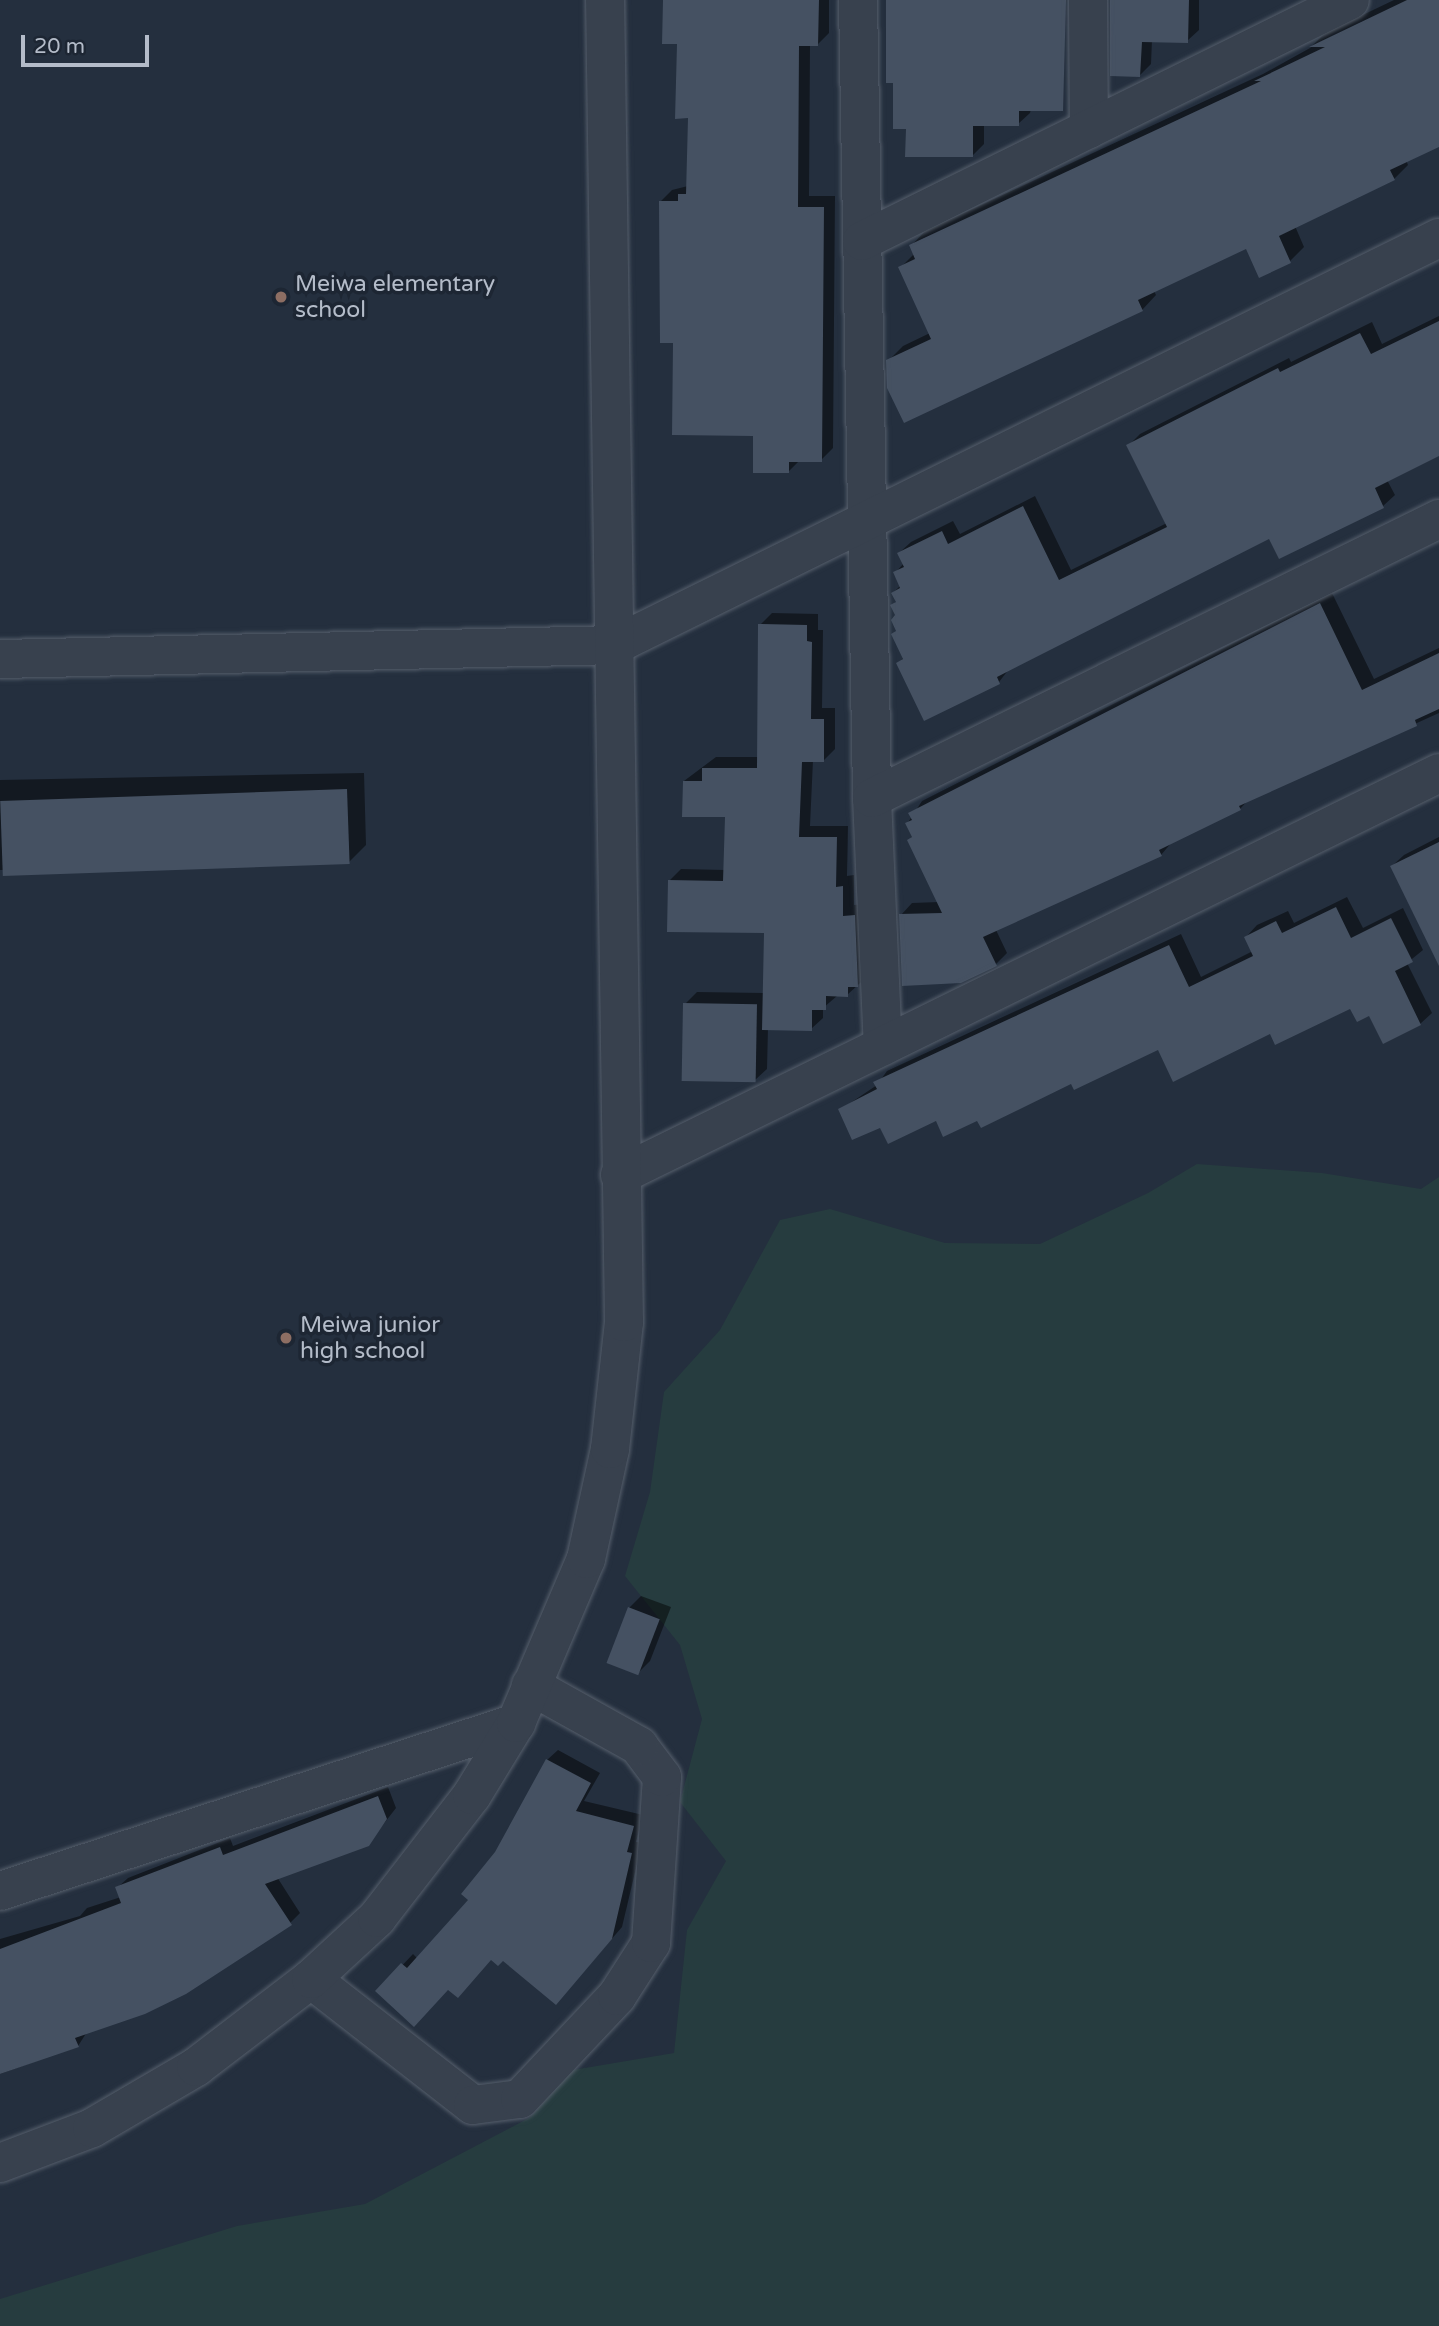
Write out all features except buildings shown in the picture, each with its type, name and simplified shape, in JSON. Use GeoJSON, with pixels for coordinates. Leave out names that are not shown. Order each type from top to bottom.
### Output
{"type":"FeatureCollection","features":[{"type":"Feature","properties":{"kind":"street"},"geometry":{"type":"LineString","coordinates":[[0,2163],[92,2128],[196,2067],[311,1979],[377,1918],[472,1795],[516,1723],[586,1559],[610,1449],[624,1322],[605,0]]}},
{"type":"Feature","properties":{"kind":"street"},"geometry":{"type":"LineString","coordinates":[[858,0],[872,798],[883,1046]]}},
{"type":"Feature","properties":{"kind":"street"},"geometry":{"type":"LineString","coordinates":[[1088,0],[1088,129]]}},
{"type":"Feature","properties":{"kind":"street"},"geometry":{"type":"LineString","coordinates":[[862,241],[1332,5]]}},
{"type":"Feature","properties":{"kind":"street"},"geometry":{"type":"LineString","coordinates":[[0,659],[615,645],[1439,238]]}},
{"type":"Feature","properties":{"kind":"street"},"geometry":{"type":"LineString","coordinates":[[872,798],[1439,519]]}},
{"type":"Feature","properties":{"kind":"street"},"geometry":{"type":"LineString","coordinates":[[620,1175],[1439,773]]}},
{"type":"Feature","properties":{"kind":"street"},"geometry":{"type":"LineString","coordinates":[[311,1979],[473,2105],[520,2099],[617,1996],[651,1943],[662,1777],[639,1746],[531,1686]]}},
{"type":"Feature","properties":{"kind":"street"},"geometry":{"type":"LineString","coordinates":[[0,1891],[516,1723]]}},
{"type":"Feature","properties":{"kind":"green space"},"geometry":{"type":"Polygon","coordinates":[[[1197,1164],[1322,1173],[1421,1189],[1439,1177],[1439,2326],[0,2326],[0,2299],[237,2226],[365,2204],[529,2118],[573,2070],[674,2053],[687,1930],[726,1861],[680,1802],[702,1719],[680,1645],[625,1576],[650,1492],[664,1392],[720,1330],[780,1220],[830,1209],[945,1243],[1040,1244],[1148,1193],[1197,1164]]]}},
{"type":"Feature","properties":{"kind":"place","name":"Meiwa elementary school"},"geometry":{"type":"Point","coordinates":[281,297]}},
{"type":"Feature","properties":{"kind":"place","name":"Meiwa junior high school"},"geometry":{"type":"Point","coordinates":[286,1338]}}]}
